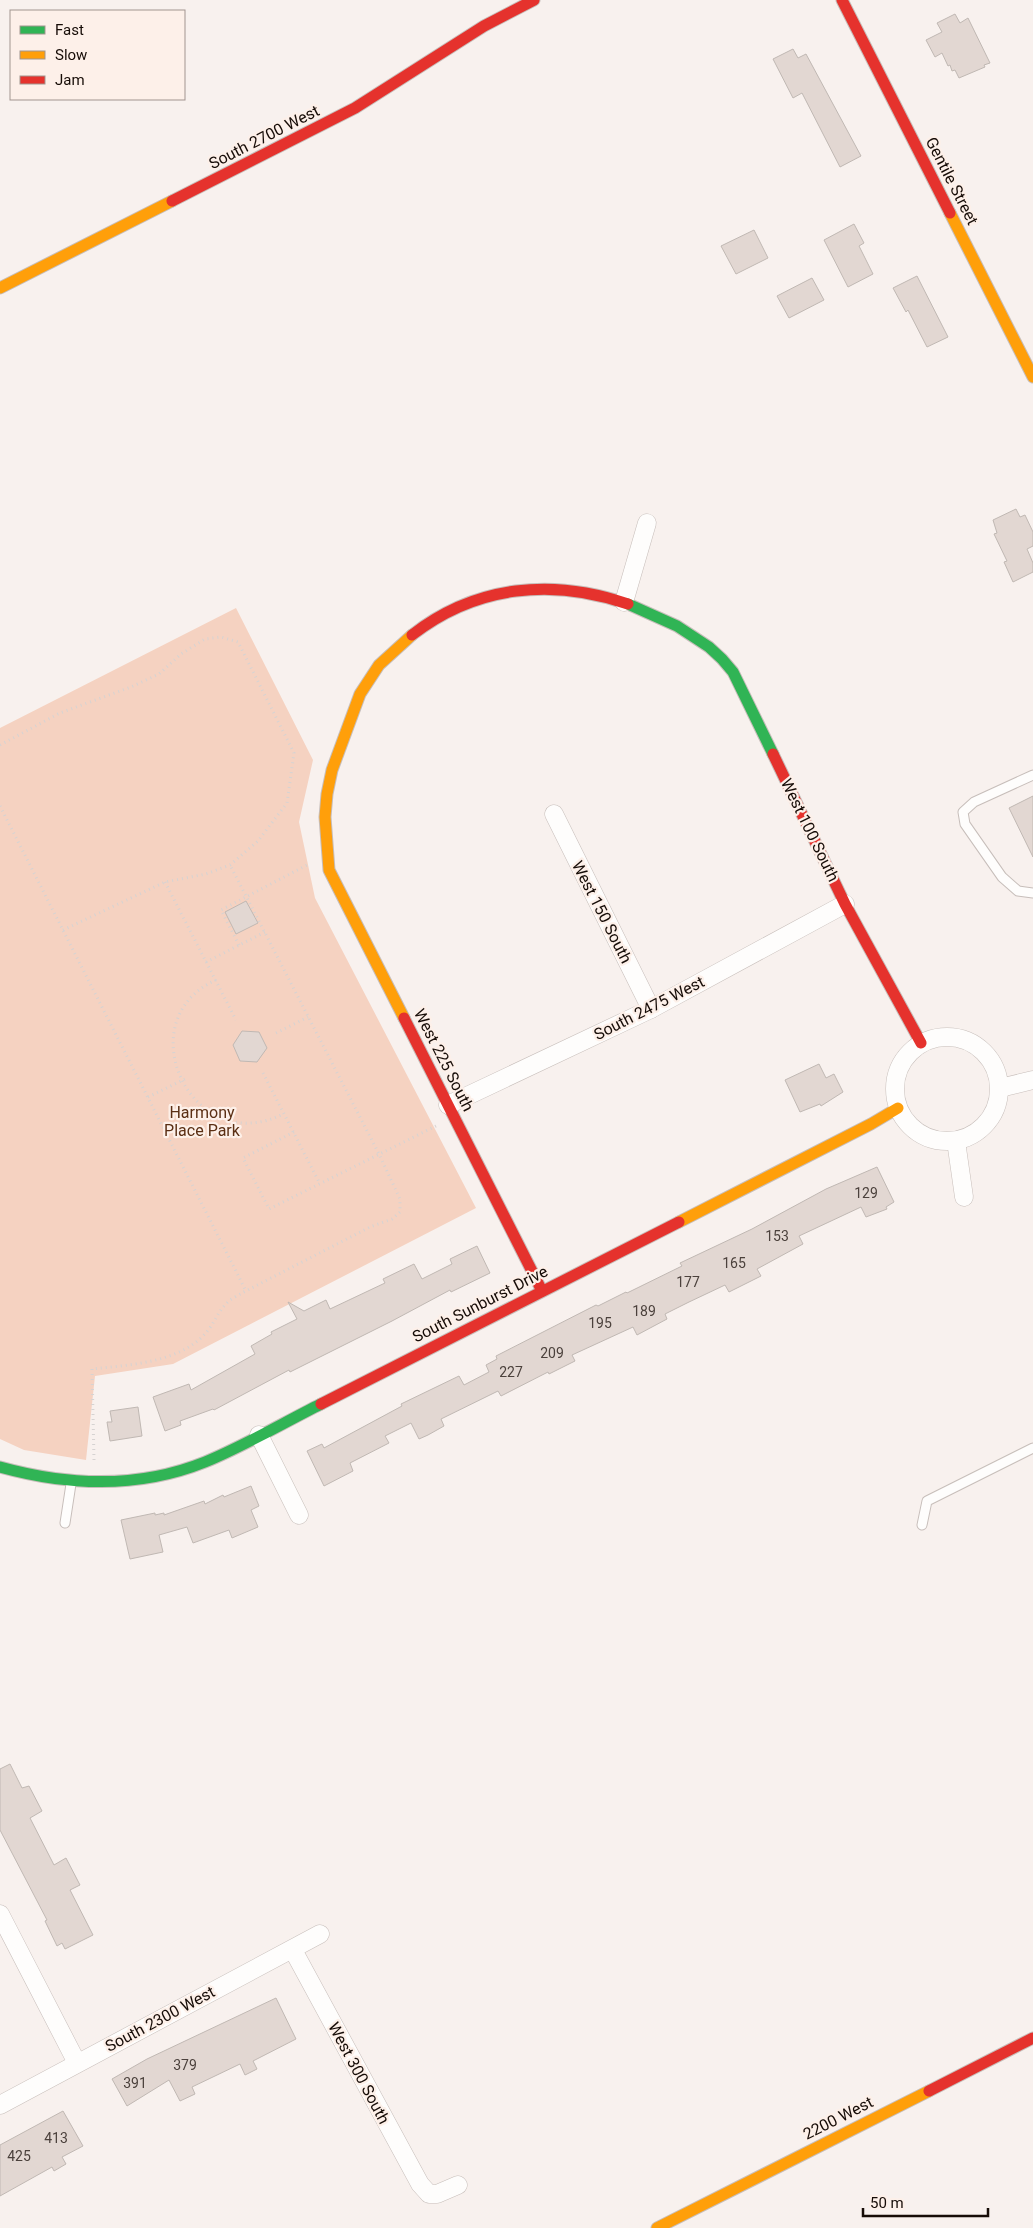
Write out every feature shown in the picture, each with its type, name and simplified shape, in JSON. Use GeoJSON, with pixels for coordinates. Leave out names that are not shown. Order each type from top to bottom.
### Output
{"type":"FeatureCollection","features":[{"type":"Feature","properties":{"kind":"street","name":"South 2700 West"},"geometry":{"type":"LineString","coordinates":[[0,288],[355,108],[484,26],[534,0]]}},
{"type":"Feature","properties":{"kind":"street","name":"Gentile Street"},"geometry":{"type":"LineString","coordinates":[[842,0],[1033,377]]}},
{"type":"Feature","properties":{"kind":"street"},"geometry":{"type":"LineString","coordinates":[[624,602],[647,523]]}},
{"type":"Feature","properties":{"kind":"street","name":"West 225 South"},"geometry":{"type":"LineString","coordinates":[[542,1291],[329,870],[325,817],[327,791],[343,738],[364,685],[394,647],[435,619],[496,594],[542,587],[586,593],[624,602]]}},
{"type":"Feature","properties":{"kind":"street","name":"West 100 South"},"geometry":{"type":"LineString","coordinates":[[624,602],[662,617],[702,642],[724,659],[733,672],[845,904],[921,1043]]}},
{"type":"Feature","properties":{"kind":"street","name":"West 150 South"},"geometry":{"type":"LineString","coordinates":[[554,814],[651,1009]]}},
{"type":"Feature","properties":{"kind":"street","name":"South 2475 West"},"geometry":{"type":"LineString","coordinates":[[448,1105],[651,1009],[845,904]]}},
{"type":"Feature","properties":{"kind":"street"},"geometry":{"type":"LineString","coordinates":[[956,1037],[973,1043],[987,1055],[996,1070],[1000,1088],[998,1103],[987,1123],[970,1137],[956,1141],[938,1141],[921,1135],[907,1123],[898,1108],[895,1093],[896,1078],[901,1064],[910,1052],[921,1043],[938,1038],[956,1037]]}},
{"type":"Feature","properties":{"kind":"street"},"geometry":{"type":"LineString","coordinates":[[1000,1088],[1033,1080]]}},
{"type":"Feature","properties":{"kind":"street","name":"South Sunburst Drive"},"geometry":{"type":"LineString","coordinates":[[0,1467],[67,1481],[97,1483],[140,1480],[206,1462],[871,1124],[898,1108]]}},
{"type":"Feature","properties":{"kind":"street"},"geometry":{"type":"LineString","coordinates":[[956,1141],[964,1197]]}},
{"type":"Feature","properties":{"kind":"street"},"geometry":{"type":"LineString","coordinates":[[258,1436],[299,1515]]}},
{"type":"Feature","properties":{"kind":"street"},"geometry":{"type":"LineString","coordinates":[[0,1914],[77,2063]]}},
{"type":"Feature","properties":{"kind":"street","name":"South 2300 West"},"geometry":{"type":"LineString","coordinates":[[0,2105],[320,1934]]}},
{"type":"Feature","properties":{"kind":"street","name":"West 300 South"},"geometry":{"type":"LineString","coordinates":[[293,1950],[412,2172],[429,2194],[437,2194],[458,2184]]}},
{"type":"Feature","properties":{"kind":"street","name":"2200 West"},"geometry":{"type":"LineString","coordinates":[[658,2228],[1033,2038]]}},
{"type":"Feature","properties":{"kind":"lane"},"geometry":{"type":"LineString","coordinates":[[1033,775],[974,802],[963,812],[965,824],[1002,877],[1018,891],[1033,893]]}},
{"type":"Feature","properties":{"kind":"lane"},"geometry":{"type":"LineString","coordinates":[[922,1525],[927,1501],[1033,1448]]}},
{"type":"Feature","properties":{"kind":"lane"},"geometry":{"type":"LineString","coordinates":[[65,1523],[67,1481]]}},
{"type":"Feature","properties":{"kind":"path"},"geometry":{"type":"LineString","coordinates":[[0,745],[60,713],[131,687],[159,674],[181,654],[205,640],[221,637],[238,642],[294,753],[287,802],[258,841],[230,865],[206,874],[165,882],[63,930]]}},
{"type":"Feature","properties":{"kind":"path"},"geometry":{"type":"LineString","coordinates":[[0,806],[246,1291]]}},
{"type":"Feature","properties":{"kind":"path"},"geometry":{"type":"LineString","coordinates":[[239,945],[221,910],[310,864]]}},
{"type":"Feature","properties":{"kind":"path"},"geometry":{"type":"LineString","coordinates":[[94,1460],[92,1369],[147,1362],[174,1354],[200,1339],[213,1326],[226,1303],[370,1227],[392,1219],[400,1212],[400,1199],[379,1154],[230,865]]}},
{"type":"Feature","properties":{"kind":"path"},"geometry":{"type":"LineString","coordinates":[[165,882],[236,1020]]}},
{"type":"Feature","properties":{"kind":"path"},"geometry":{"type":"LineString","coordinates":[[206,962],[265,932]]}},
{"type":"Feature","properties":{"kind":"path"},"geometry":{"type":"LineString","coordinates":[[216,980],[204,985],[190,998],[177,1019],[173,1040],[175,1067],[189,1093],[207,1111],[235,1122],[252,1123],[272,1119],[284,1114]]}},
{"type":"Feature","properties":{"kind":"path"},"geometry":{"type":"LineString","coordinates":[[276,1033],[308,1017]]}},
{"type":"Feature","properties":{"kind":"path"},"geometry":{"type":"LineString","coordinates":[[263,1073],[320,1184]]}},
{"type":"Feature","properties":{"kind":"path"},"geometry":{"type":"LineString","coordinates":[[148,1097],[183,1080]]}},
{"type":"Feature","properties":{"kind":"path"},"geometry":{"type":"LineString","coordinates":[[294,1132],[243,1158],[269,1209],[436,1125]]}},
{"type":"Feature","properties":{"kind":"green space","name":"Harmony Place Park"},"geometry":{"type":"Polygon","coordinates":[[[236,608],[313,760],[299,822],[315,898],[476,1208],[173,1364],[95,1376],[86,1460],[24,1450],[0,1439],[0,728],[236,608]]]}},
{"type":"Feature","properties":{"kind":"building"},"geometry":{"type":"Polygon","coordinates":[[[955,14],[960,23],[968,18],[990,63],[959,78],[955,70],[952,71],[950,65],[948,66],[942,53],[935,57],[926,40],[942,32],[937,23],[955,14]]]}},
{"type":"Feature","properties":{"kind":"building"},"geometry":{"type":"Polygon","coordinates":[[[793,49],[798,58],[806,54],[861,156],[840,167],[802,93],[793,98],[773,59],[793,49]]]}},
{"type":"Feature","properties":{"kind":"building"},"geometry":{"type":"Polygon","coordinates":[[[854,224],[864,243],[859,246],[873,274],[848,287],[824,240],[854,224]]]}},
{"type":"Feature","properties":{"kind":"building"},"geometry":{"type":"Polygon","coordinates":[[[754,230],[768,258],[736,274],[721,246],[754,230]]]}},
{"type":"Feature","properties":{"kind":"building"},"geometry":{"type":"Polygon","coordinates":[[[917,276],[948,337],[927,347],[908,310],[906,312],[893,288],[917,276]]]}},
{"type":"Feature","properties":{"kind":"building"},"geometry":{"type":"Polygon","coordinates":[[[812,278],[824,300],[789,318],[777,296],[812,278]]]}},
{"type":"Feature","properties":{"kind":"building"},"geometry":{"type":"Polygon","coordinates":[[[1016,509],[1020,517],[1025,515],[1033,532],[1033,546],[1027,549],[1033,563],[1033,572],[1013,582],[1004,562],[1007,561],[994,534],[997,533],[993,520],[1016,509]]]}},
{"type":"Feature","properties":{"kind":"building"},"geometry":{"type":"Polygon","coordinates":[[[1033,796],[1033,857],[1009,808],[1033,796]]]}},
{"type":"Feature","properties":{"kind":"building"},"geometry":{"type":"Polygon","coordinates":[[[246,901],[258,923],[236,934],[225,912],[246,901]]]}},
{"type":"Feature","properties":{"kind":"building"},"geometry":{"type":"Polygon","coordinates":[[[242,1031],[259,1032],[267,1048],[257,1062],[240,1061],[233,1045],[242,1031]]]}},
{"type":"Feature","properties":{"kind":"building"},"geometry":{"type":"Polygon","coordinates":[[[819,1064],[826,1078],[834,1074],[843,1092],[821,1106],[820,1104],[800,1112],[785,1080],[819,1064]]]}},
{"type":"Feature","properties":{"kind":"building"},"geometry":{"type":"Polygon","coordinates":[[[877,1167],[894,1202],[886,1207],[887,1209],[866,1217],[861,1207],[799,1236],[803,1244],[757,1269],[761,1276],[729,1292],[725,1285],[689,1302],[665,1314],[667,1319],[637,1335],[633,1327],[572,1355],[575,1361],[549,1374],[548,1372],[501,1396],[498,1391],[441,1419],[444,1426],[428,1435],[419,1439],[411,1423],[385,1436],[389,1443],[350,1463],[353,1471],[324,1486],[307,1451],[322,1444],[324,1448],[402,1406],[401,1404],[459,1376],[464,1385],[489,1372],[486,1365],[497,1359],[496,1356],[596,1305],[598,1306],[627,1293],[682,1266],[680,1263],[752,1229],[826,1189],[877,1167]]]}},
{"type":"Feature","properties":{"kind":"building"},"geometry":{"type":"Polygon","coordinates":[[[477,1246],[490,1273],[451,1292],[450,1290],[290,1372],[289,1370],[214,1410],[180,1421],[181,1425],[165,1431],[153,1397],[189,1384],[191,1390],[255,1354],[251,1346],[272,1334],[271,1332],[297,1319],[288,1302],[304,1311],[326,1300],[330,1309],[385,1283],[383,1279],[414,1264],[422,1279],[452,1264],[450,1259],[477,1246]]]}},
{"type":"Feature","properties":{"kind":"building"},"geometry":{"type":"Polygon","coordinates":[[[138,1407],[142,1436],[110,1441],[107,1422],[112,1422],[110,1411],[138,1407]]]}},
{"type":"Feature","properties":{"kind":"building"},"geometry":{"type":"Polygon","coordinates":[[[251,1486],[259,1506],[251,1510],[258,1527],[232,1538],[229,1530],[193,1543],[187,1527],[159,1535],[163,1552],[130,1559],[121,1520],[155,1513],[155,1515],[164,1513],[164,1515],[204,1501],[205,1504],[223,1495],[224,1497],[251,1486]]]}},
{"type":"Feature","properties":{"kind":"building"},"geometry":{"type":"Polygon","coordinates":[[[10,1764],[22,1788],[29,1786],[42,1811],[30,1818],[54,1865],[66,1858],[80,1885],[70,1890],[93,1935],[65,1949],[62,1943],[57,1946],[45,1921],[47,1920],[0,1830],[0,1769],[10,1764]]]}},
{"type":"Feature","properties":{"kind":"building"},"geometry":{"type":"Polygon","coordinates":[[[276,1998],[296,2039],[253,2061],[257,2069],[245,2075],[240,2064],[192,2087],[195,2094],[180,2101],[169,2080],[127,2106],[112,2079],[147,2059],[276,1998]]]}},
{"type":"Feature","properties":{"kind":"building"},"geometry":{"type":"Polygon","coordinates":[[[63,2111],[83,2146],[62,2157],[66,2164],[54,2171],[52,2167],[0,2196],[0,2145],[63,2111]]]}},
{"type":"Feature","properties":{"kind":"traffic: fast"},"geometry":{"type":"LineString","coordinates":[[628,604],[677,626],[709,647],[722,659],[733,672],[773,754]]}},
{"type":"Feature","properties":{"kind":"traffic: fast"},"geometry":{"type":"LineString","coordinates":[[0,1467],[52,1478],[78,1481],[103,1482],[154,1477],[180,1471],[220,1456],[321,1404]]}},
{"type":"Feature","properties":{"kind":"traffic: slow"},"geometry":{"type":"LineString","coordinates":[[0,288],[172,201]]}},
{"type":"Feature","properties":{"kind":"traffic: slow"},"geometry":{"type":"LineString","coordinates":[[950,213],[1033,377]]}},
{"type":"Feature","properties":{"kind":"traffic: slow"},"geometry":{"type":"LineString","coordinates":[[404,1018],[329,870],[325,817],[332,770],[360,694],[379,665],[412,635]]}},
{"type":"Feature","properties":{"kind":"traffic: slow"},"geometry":{"type":"LineString","coordinates":[[679,1222],[871,1124],[898,1108]]}},
{"type":"Feature","properties":{"kind":"traffic: slow"},"geometry":{"type":"LineString","coordinates":[[657,2228],[929,2091]]}},
{"type":"Feature","properties":{"kind":"traffic: jam"},"geometry":{"type":"LineString","coordinates":[[172,201],[355,108],[484,26],[534,0]]}},
{"type":"Feature","properties":{"kind":"traffic: jam"},"geometry":{"type":"LineString","coordinates":[[842,0],[950,213]]}},
{"type":"Feature","properties":{"kind":"traffic: jam"},"geometry":{"type":"LineString","coordinates":[[412,635],[437,618],[462,605],[489,596],[516,591],[544,589],[572,591],[628,604]]}},
{"type":"Feature","properties":{"kind":"traffic: jam"},"geometry":{"type":"LineString","coordinates":[[773,754],[845,904],[921,1043]]}},
{"type":"Feature","properties":{"kind":"traffic: jam"},"geometry":{"type":"LineString","coordinates":[[404,1018],[542,1291]]}},
{"type":"Feature","properties":{"kind":"traffic: jam"},"geometry":{"type":"LineString","coordinates":[[321,1404],[679,1222]]}},
{"type":"Feature","properties":{"kind":"traffic: jam"},"geometry":{"type":"LineString","coordinates":[[929,2091],[1033,2038]]}}]}
